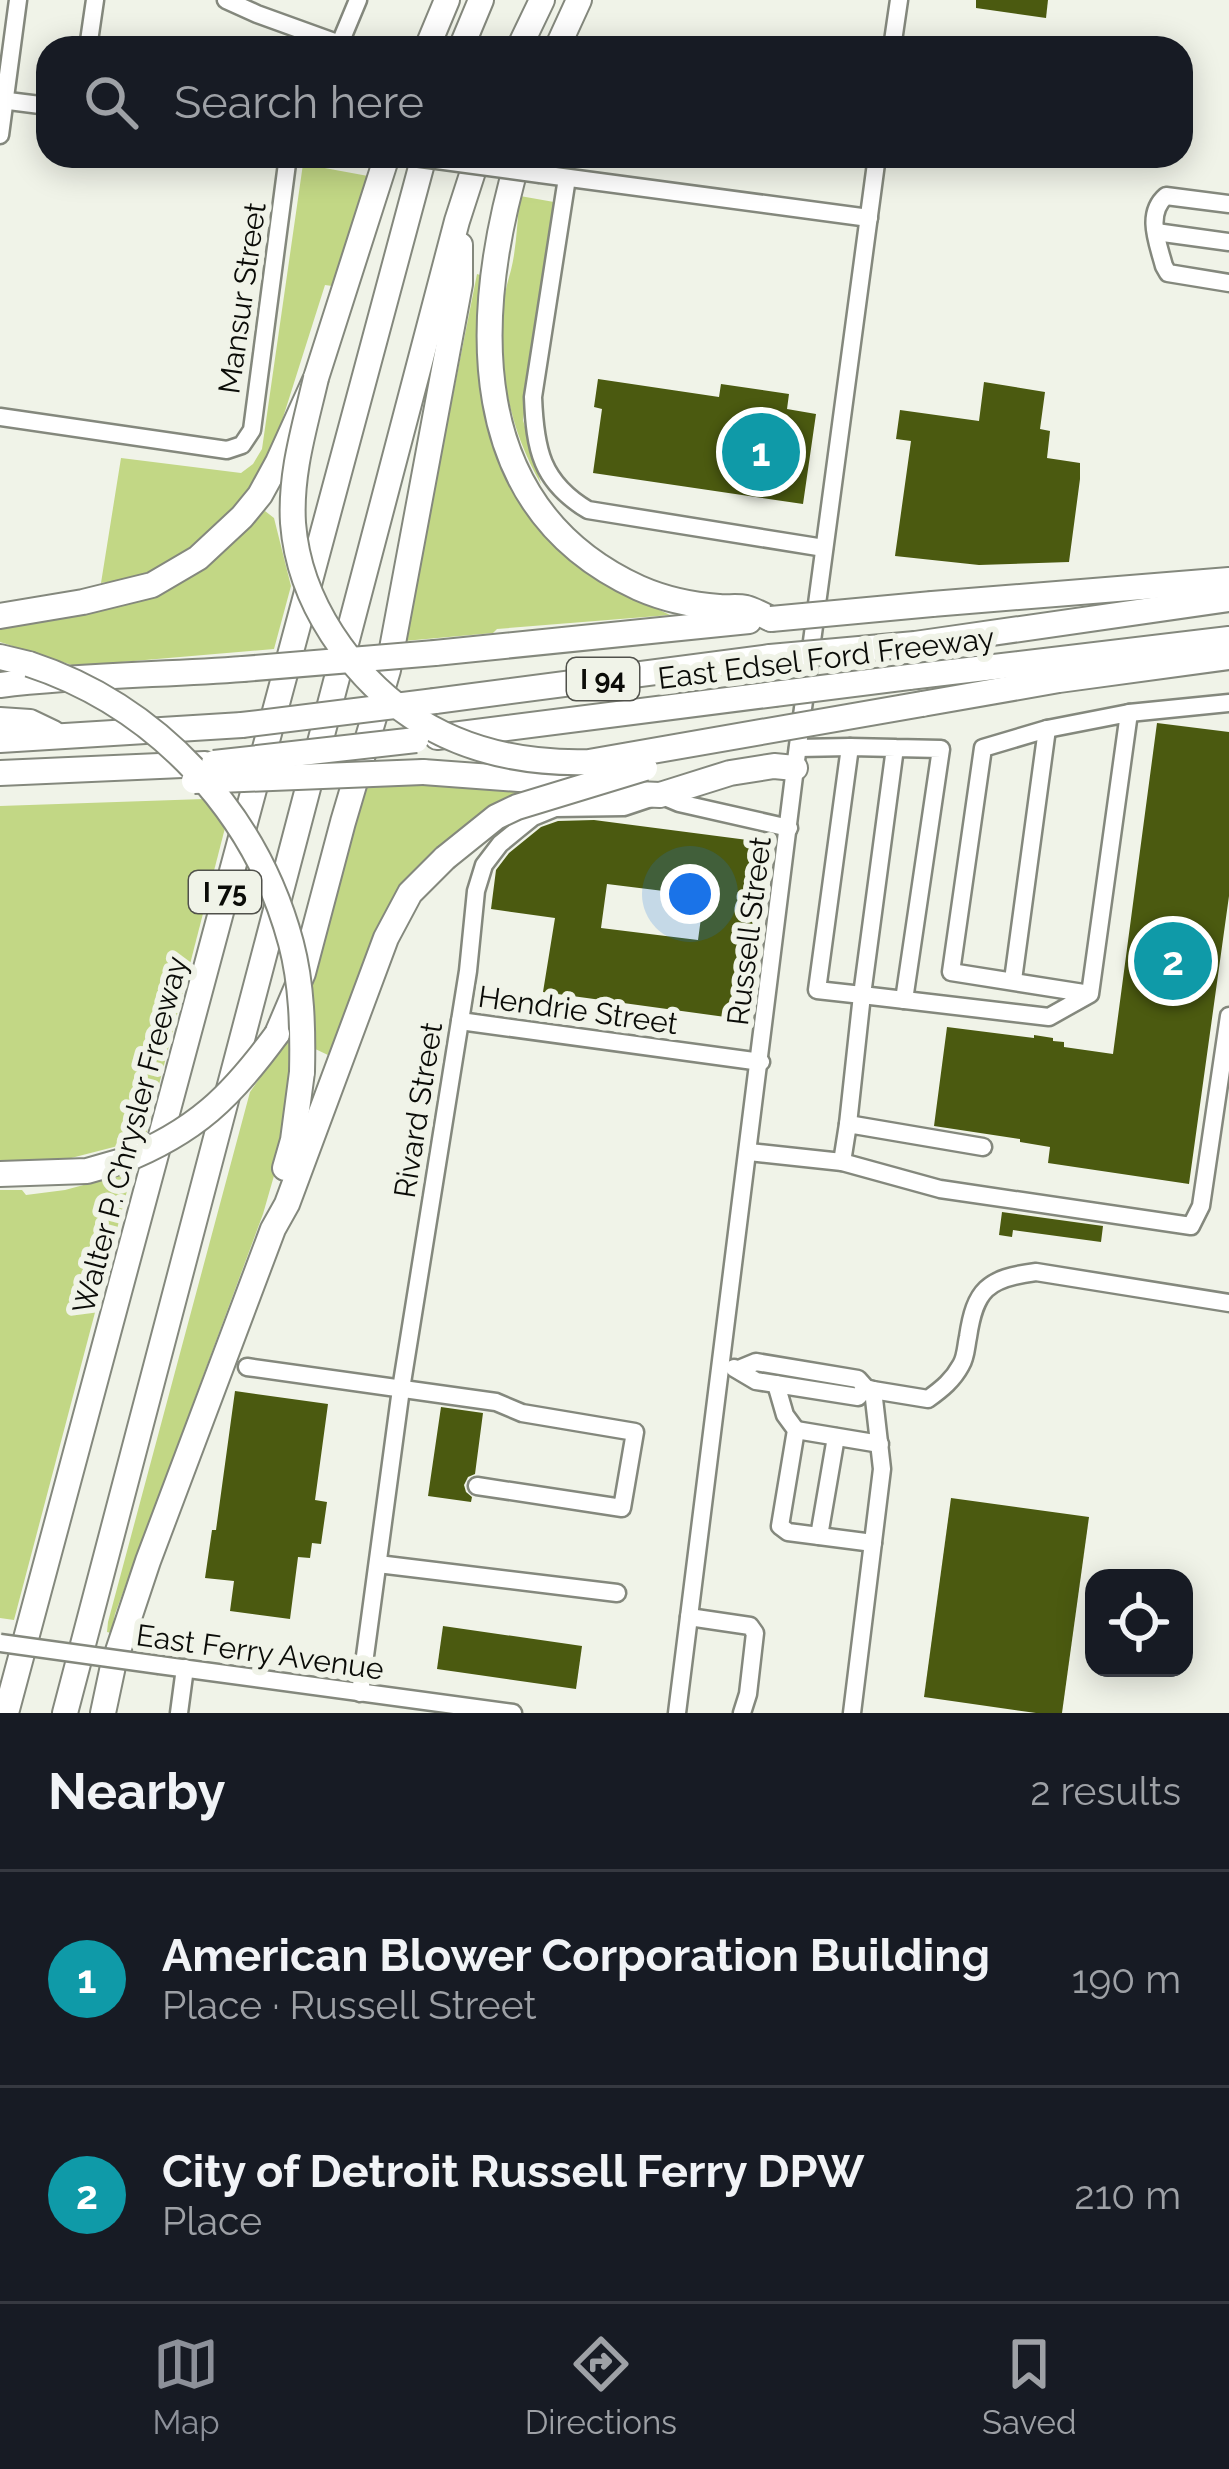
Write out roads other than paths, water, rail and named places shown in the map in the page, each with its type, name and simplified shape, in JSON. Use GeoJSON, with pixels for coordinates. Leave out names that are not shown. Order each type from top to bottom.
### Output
{"type":"FeatureCollection","features":[{"type":"Feature","properties":{"kind":"highway"},"geometry":{"type":"LineString","coordinates":[[432,36],[447,0]]}},
{"type":"Feature","properties":{"kind":"highway"},"geometry":{"type":"LineString","coordinates":[[466,36],[481,0]]}},
{"type":"Feature","properties":{"kind":"highway"},"geometry":{"type":"LineString","coordinates":[[525,36],[542,0]]}},
{"type":"Feature","properties":{"kind":"highway"},"geometry":{"type":"LineString","coordinates":[[562,36],[578,0]]}},
{"type":"Feature","properties":{"kind":"highway"},"geometry":{"type":"LineString","coordinates":[[384,168],[316,378],[295,469],[293,525],[311,598],[354,667],[387,698],[440,734],[483,750],[536,761],[611,760],[1059,680],[1229,657]]}},
{"type":"Feature","properties":{"kind":"highway","name":"Walter P. Chrysler Freeway"},"geometry":{"type":"LineString","coordinates":[[7,1713],[421,168]]}},
{"type":"Feature","properties":{"kind":"highway","name":"I 75"},"geometry":{"type":"LineString","coordinates":[[65,1713],[474,168]]}},
{"type":"Feature","properties":{"kind":"highway"},"geometry":{"type":"LineString","coordinates":[[515,168],[502,211],[488,300],[492,384],[511,458],[534,500],[566,541],[621,579],[698,615]]}},
{"type":"Feature","properties":{"kind":"highway"},"geometry":{"type":"LineString","coordinates":[[0,1174],[87,1172],[151,1150],[217,1107],[277,1034],[303,973],[388,670],[460,284],[457,221]]}},
{"type":"Feature","properties":{"kind":"highway"},"geometry":{"type":"LineString","coordinates":[[0,616],[152,585],[198,558],[260,495],[316,378]]}},
{"type":"Feature","properties":{"kind":"highway"},"geometry":{"type":"LineString","coordinates":[[0,685],[435,653],[698,615],[771,619],[1229,580]]}},
{"type":"Feature","properties":{"kind":"highway","name":"I 94"},"geometry":{"type":"LineString","coordinates":[[0,740],[242,725],[770,657],[915,644],[1229,599]]}},
{"type":"Feature","properties":{"kind":"highway","name":"East Edsel Ford Freeway"},"geometry":{"type":"LineString","coordinates":[[0,773],[214,764],[1229,639]]}},
{"type":"Feature","properties":{"kind":"highway"},"geometry":{"type":"LineString","coordinates":[[0,658],[58,673],[113,700],[171,743],[226,805],[264,867],[291,942],[303,1028],[293,1140],[275,1199],[273,1229]]}},
{"type":"Feature","properties":{"kind":"highway"},"geometry":{"type":"LineString","coordinates":[[0,720],[30,722],[61,737]]}},
{"type":"Feature","properties":{"kind":"highway"},"geometry":{"type":"LineString","coordinates":[[103,1713],[112,1666],[181,1473],[386,938],[410,893],[445,857],[496,817],[517,807],[756,735]]}},
{"type":"Feature","properties":{"kind":"highway"},"geometry":{"type":"LineString","coordinates":[[147,767],[192,781],[423,772],[660,796],[730,772],[797,758]]}},
{"type":"Feature","properties":{"kind":"highway"},"geometry":{"type":"LineString","coordinates":[[119,1713],[130,1619]]}},
{"type":"Feature","properties":{"kind":"street"},"geometry":{"type":"LineString","coordinates":[[0,134],[18,0]]}},
{"type":"Feature","properties":{"kind":"street"},"geometry":{"type":"LineString","coordinates":[[90,36],[95,0]]}},
{"type":"Feature","properties":{"kind":"street"},"geometry":{"type":"LineString","coordinates":[[226,0],[313,36]]}},
{"type":"Feature","properties":{"kind":"street"},"geometry":{"type":"LineString","coordinates":[[343,36],[358,0]]}},
{"type":"Feature","properties":{"kind":"street"},"geometry":{"type":"LineString","coordinates":[[894,36],[899,0]]}},
{"type":"Feature","properties":{"kind":"street"},"geometry":{"type":"LineString","coordinates":[[2,100],[36,104]]}},
{"type":"Feature","properties":{"kind":"street","name":"Mansur Street"},"geometry":{"type":"LineString","coordinates":[[0,418],[227,450],[242,445],[252,430],[286,168]]}},
{"type":"Feature","properties":{"kind":"street"},"geometry":{"type":"LineString","coordinates":[[496,168],[869,218]]}},
{"type":"Feature","properties":{"kind":"street","name":"Russell Street"},"geometry":{"type":"LineString","coordinates":[[677,1713],[730,1367],[749,1152],[797,758],[876,168]]}},
{"type":"Feature","properties":{"kind":"street"},"geometry":{"type":"LineString","coordinates":[[567,178],[532,398],[542,463],[553,480],[567,497],[588,510],[824,548]]}},
{"type":"Feature","properties":{"kind":"street"},"geometry":{"type":"LineString","coordinates":[[1229,204],[1166,196],[1156,205],[1153,218],[1168,273],[1229,284]]}},
{"type":"Feature","properties":{"kind":"street"},"geometry":{"type":"LineString","coordinates":[[1156,232],[1229,242]]}},
{"type":"Feature","properties":{"kind":"street"},"geometry":{"type":"LineString","coordinates":[[1090,994],[951,973],[983,748],[1047,728],[1129,713],[1229,703]]}},
{"type":"Feature","properties":{"kind":"street"},"geometry":{"type":"LineString","coordinates":[[1090,994],[1129,713]]}},
{"type":"Feature","properties":{"kind":"street"},"geometry":{"type":"LineString","coordinates":[[1013,980],[1047,728]]}},
{"type":"Feature","properties":{"kind":"street"},"geometry":{"type":"LineString","coordinates":[[850,747],[817,990],[1049,1017],[1090,994]]}},
{"type":"Feature","properties":{"kind":"street"},"geometry":{"type":"LineString","coordinates":[[797,758],[850,747],[941,749],[904,1000]]}},
{"type":"Feature","properties":{"kind":"street"},"geometry":{"type":"LineString","coordinates":[[842,1162],[895,748]]}},
{"type":"Feature","properties":{"kind":"street","name":"Rivard Street"},"geometry":{"type":"LineString","coordinates":[[360,1693],[401,1389],[476,891],[484,865],[500,844],[533,817],[555,808],[625,807],[660,796],[789,828]]}},
{"type":"Feature","properties":{"kind":"street"},"geometry":{"type":"LineString","coordinates":[[749,1152],[842,1162],[940,1189],[1191,1226],[1201,1206],[1229,1016]]}},
{"type":"Feature","properties":{"kind":"street","name":"Hendrie Street"},"geometry":{"type":"LineString","coordinates":[[460,1021],[761,1062]]}},
{"type":"Feature","properties":{"kind":"street"},"geometry":{"type":"LineString","coordinates":[[848,1124],[983,1148]]}},
{"type":"Feature","properties":{"kind":"street"},"geometry":{"type":"LineString","coordinates":[[730,1367],[757,1362],[858,1379],[870,1389],[928,1399],[946,1386],[964,1361],[977,1297],[1015,1274],[1036,1272],[1229,1303]]}},
{"type":"Feature","properties":{"kind":"street"},"geometry":{"type":"LineString","coordinates":[[248,1367],[496,1402],[522,1413],[635,1432],[622,1508],[477,1486]]}},
{"type":"Feature","properties":{"kind":"street"},"geometry":{"type":"LineString","coordinates":[[730,1367],[756,1381],[858,1397],[870,1389]]}},
{"type":"Feature","properties":{"kind":"street"},"geometry":{"type":"LineString","coordinates":[[776,1384],[785,1415],[796,1430],[880,1444]]}},
{"type":"Feature","properties":{"kind":"street"},"geometry":{"type":"LineString","coordinates":[[852,1713],[882,1468],[870,1389]]}},
{"type":"Feature","properties":{"kind":"street"},"geometry":{"type":"LineString","coordinates":[[796,1430],[780,1526],[788,1532],[873,1544]]}},
{"type":"Feature","properties":{"kind":"street"},"geometry":{"type":"LineString","coordinates":[[819,1537],[836,1437]]}},
{"type":"Feature","properties":{"kind":"street"},"geometry":{"type":"LineString","coordinates":[[378,1564],[617,1594]]}},
{"type":"Feature","properties":{"kind":"street"},"geometry":{"type":"LineString","coordinates":[[689,1617],[750,1625],[755,1633],[742,1713]]}},
{"type":"Feature","properties":{"kind":"street","name":"East Ferry Avenue"},"geometry":{"type":"LineString","coordinates":[[0,1643],[513,1713]]}},
{"type":"Feature","properties":{"kind":"street"},"geometry":{"type":"LineString","coordinates":[[179,1713],[185,1668]]}},
{"type":"Feature","properties":{"kind":"place","name":"American Blower Corporation Building"},"geometry":{"type":"Point","coordinates":[761,452]}},
{"type":"Feature","properties":{"kind":"place","name":"City of Detroit Russell Ferry DPW"},"geometry":{"type":"Point","coordinates":[1173,961]}}]}
